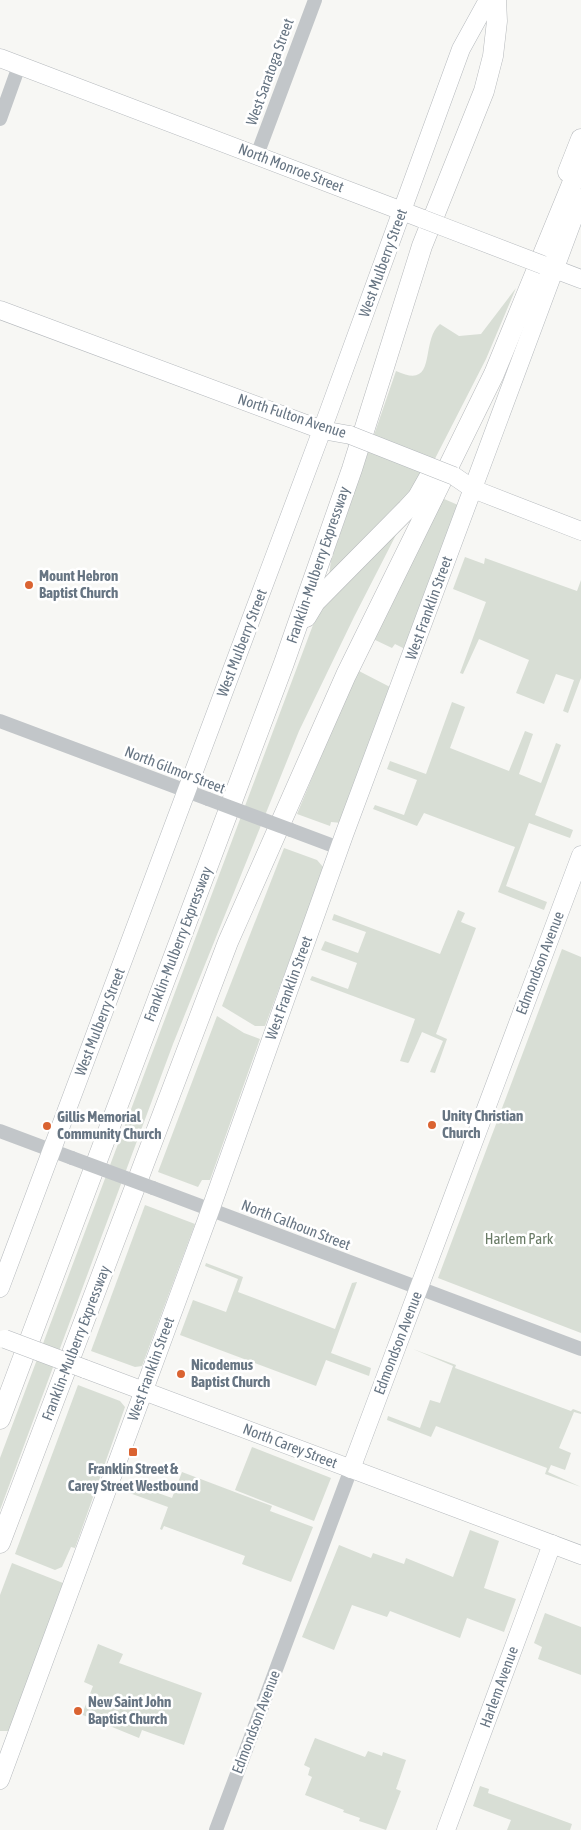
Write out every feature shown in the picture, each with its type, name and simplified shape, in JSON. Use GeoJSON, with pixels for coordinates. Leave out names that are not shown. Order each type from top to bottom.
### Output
{"type":"FeatureCollection","features":[{"type":"Feature","properties":{"kind":"highway","name":"Franklin-Mulberry Expressway"},"geometry":{"type":"LineString","coordinates":[[0,1419],[294,634],[352,469],[422,246],[484,91],[493,56],[497,21],[496,0]]}},
{"type":"Feature","properties":{"kind":"highway"},"geometry":{"type":"LineString","coordinates":[[294,634],[315,602],[418,497],[448,447],[496,347],[581,140]]}},
{"type":"Feature","properties":{"kind":"highway","name":"Franklin-Mulberry Expressway"},"geometry":{"type":"LineString","coordinates":[[0,1543],[228,942],[346,675],[494,374],[581,162]]}},
{"type":"Feature","properties":{"kind":"main road","name":"West Mulberry Street"},"geometry":{"type":"LineString","coordinates":[[0,1288],[322,430],[461,49],[488,0]]}},
{"type":"Feature","properties":{"kind":"main road","name":"North Monroe Street"},"geometry":{"type":"LineString","coordinates":[[0,58],[581,279]]}},
{"type":"Feature","properties":{"kind":"main road","name":"West Franklin Street"},"geometry":{"type":"LineString","coordinates":[[0,1780],[210,1210],[339,848],[473,489],[549,267],[581,198]]}},
{"type":"Feature","properties":{"kind":"main road","name":"North Fulton Avenue"},"geometry":{"type":"LineString","coordinates":[[0,310],[322,430],[350,435],[454,476],[473,489],[581,531]]}},
{"type":"Feature","properties":{"kind":"main road","name":"Edmondson Avenue"},"geometry":{"type":"LineString","coordinates":[[351,1469],[581,855]]}},
{"type":"Feature","properties":{"kind":"main road","name":"North Carey Street"},"geometry":{"type":"LineString","coordinates":[[2,1338],[581,1555]]}},
{"type":"Feature","properties":{"kind":"main road","name":"Harlem Avenue"},"geometry":{"type":"LineString","coordinates":[[446,1830],[552,1544]]}},
{"type":"Feature","properties":{"kind":"street","name":"West Saratoga Street"},"geometry":{"type":"LineString","coordinates":[[257,156],[315,0]]}},
{"type":"Feature","properties":{"kind":"street"},"geometry":{"type":"LineString","coordinates":[[0,119],[19,66]]}},
{"type":"Feature","properties":{"kind":"street","name":"North Gilmor Street"},"geometry":{"type":"LineString","coordinates":[[0,721],[339,848]]}},
{"type":"Feature","properties":{"kind":"street","name":"North Calhoun Street"},"geometry":{"type":"LineString","coordinates":[[0,1131],[581,1349]]}},
{"type":"Feature","properties":{"kind":"street","name":"Edmondson Avenue"},"geometry":{"type":"LineString","coordinates":[[216,1830],[351,1469]]}},
{"type":"Feature","properties":{"kind":"green space"},"geometry":{"type":"Polygon","coordinates":[[[516,288],[486,359],[354,617],[299,731],[173,1044],[0,1510],[0,1458],[328,585],[331,560],[396,371],[409,375],[418,375],[423,370],[430,342],[440,324],[459,336],[481,334],[516,288]]]}},
{"type":"Feature","properties":{"kind":"green space"},"geometry":{"type":"Polygon","coordinates":[[[435,495],[458,505],[405,649],[395,644],[392,648],[371,638],[435,495]]]}},
{"type":"Feature","properties":{"kind":"green space"},"geometry":{"type":"Polygon","coordinates":[[[465,557],[484,564],[485,558],[577,591],[581,580],[581,678],[568,713],[563,711],[574,680],[556,674],[544,704],[516,693],[529,660],[479,639],[463,674],[460,673],[486,602],[453,589],[465,557]]]}},
{"type":"Feature","properties":{"kind":"green space"},"geometry":{"type":"Polygon","coordinates":[[[357,670],[390,687],[342,823],[331,822],[330,826],[297,814],[357,670]]]}},
{"type":"Feature","properties":{"kind":"green space"},"geometry":{"type":"Polygon","coordinates":[[[452,702],[465,707],[450,748],[509,771],[525,731],[533,734],[519,774],[541,783],[556,743],[561,745],[535,815],[573,830],[570,838],[529,823],[506,886],[547,902],[544,910],[498,892],[515,847],[424,813],[417,826],[373,809],[375,805],[404,815],[417,780],[387,769],[390,761],[426,774],[452,702]]]}},
{"type":"Feature","properties":{"kind":"green space"},"geometry":{"type":"Polygon","coordinates":[[[284,848],[317,860],[324,868],[265,1026],[255,1026],[222,1006],[284,848]]]}},
{"type":"Feature","properties":{"kind":"green space"},"geometry":{"type":"Polygon","coordinates":[[[458,910],[465,913],[461,922],[476,928],[436,1034],[447,1039],[435,1073],[430,1072],[443,1041],[422,1032],[409,1062],[400,1061],[415,1019],[310,980],[312,976],[348,989],[357,963],[321,950],[325,941],[358,953],[366,932],[332,920],[334,914],[440,954],[458,910]]]}},
{"type":"Feature","properties":{"kind":"green space","name":"Harlem Park"},"geometry":{"type":"Polygon","coordinates":[[[562,949],[581,957],[581,1333],[438,1278],[562,949]]]}},
{"type":"Feature","properties":{"kind":"green space"},"geometry":{"type":"Polygon","coordinates":[[[217,1016],[244,1033],[260,1039],[210,1180],[202,1180],[198,1187],[158,1172],[217,1016]]]}},
{"type":"Feature","properties":{"kind":"green space"},"geometry":{"type":"Polygon","coordinates":[[[145,1205],[195,1224],[142,1366],[135,1367],[91,1351],[145,1205]]]}},
{"type":"Feature","properties":{"kind":"green space"},"geometry":{"type":"Polygon","coordinates":[[[206,1263],[243,1277],[238,1292],[335,1329],[352,1283],[357,1282],[331,1353],[371,1368],[369,1376],[326,1360],[316,1386],[180,1335],[193,1300],[226,1312],[238,1279],[205,1266],[206,1263]]]}},
{"type":"Feature","properties":{"kind":"green space"},"geometry":{"type":"Polygon","coordinates":[[[413,1349],[456,1365],[455,1368],[571,1411],[573,1409],[581,1412],[581,1414],[574,1412],[559,1448],[571,1453],[565,1470],[551,1465],[548,1472],[581,1487],[545,1474],[547,1468],[436,1426],[431,1437],[387,1420],[388,1416],[420,1428],[430,1400],[440,1403],[453,1366],[413,1349]]]}},
{"type":"Feature","properties":{"kind":"green space"},"geometry":{"type":"Polygon","coordinates":[[[78,1385],[120,1401],[125,1407],[75,1548],[71,1547],[62,1567],[55,1570],[15,1554],[78,1385]]]}},
{"type":"Feature","properties":{"kind":"green space"},"geometry":{"type":"Polygon","coordinates":[[[252,1447],[331,1478],[314,1521],[235,1490],[252,1447]]]}},
{"type":"Feature","properties":{"kind":"green space"},"geometry":{"type":"Polygon","coordinates":[[[182,1472],[272,1506],[270,1511],[313,1527],[291,1582],[242,1564],[245,1556],[164,1526],[162,1530],[160,1529],[168,1507],[124,1491],[127,1482],[172,1498],[182,1472]]]}},
{"type":"Feature","properties":{"kind":"green space"},"geometry":{"type":"Polygon","coordinates":[[[470,1530],[499,1541],[484,1588],[516,1599],[504,1632],[467,1618],[460,1638],[390,1611],[387,1617],[352,1605],[334,1650],[302,1637],[339,1545],[371,1558],[373,1553],[404,1564],[406,1558],[453,1577],[470,1530]]]}},
{"type":"Feature","properties":{"kind":"green space"},"geometry":{"type":"Polygon","coordinates":[[[12,1563],[63,1583],[9,1731],[0,1731],[0,1595],[12,1563]]]}},
{"type":"Feature","properties":{"kind":"green space"},"geometry":{"type":"Polygon","coordinates":[[[545,1613],[581,1627],[581,1675],[538,1659],[542,1647],[534,1643],[545,1613]]]}},
{"type":"Feature","properties":{"kind":"green space"},"geometry":{"type":"Polygon","coordinates":[[[98,1644],[123,1654],[119,1663],[202,1693],[184,1745],[142,1730],[139,1738],[73,1711],[74,1709],[83,1712],[93,1686],[84,1682],[98,1644]]]}},
{"type":"Feature","properties":{"kind":"green space"},"geometry":{"type":"Polygon","coordinates":[[[315,1738],[365,1757],[368,1751],[382,1756],[383,1752],[406,1760],[396,1789],[401,1791],[386,1830],[359,1821],[360,1818],[343,1812],[344,1810],[305,1795],[312,1777],[308,1775],[310,1768],[304,1765],[315,1738]]]}},
{"type":"Feature","properties":{"kind":"green space"},"geometry":{"type":"Polygon","coordinates":[[[480,1786],[489,1789],[488,1793],[572,1824],[570,1830],[507,1830],[511,1820],[473,1806],[480,1786]]]}},
{"type":"Feature","properties":{"kind":"place","name":"Mount Hebron Baptist Church"},"geometry":{"type":"Point","coordinates":[29,585]}},
{"type":"Feature","properties":{"kind":"place","name":"Unity Christian Church"},"geometry":{"type":"Point","coordinates":[432,1125]}},
{"type":"Feature","properties":{"kind":"place","name":"Gillis Memorial Community Church"},"geometry":{"type":"Point","coordinates":[47,1126]}},
{"type":"Feature","properties":{"kind":"place","name":"Nicodemus Baptist Church"},"geometry":{"type":"Point","coordinates":[181,1374]}},
{"type":"Feature","properties":{"kind":"place","name":"Franklin Street & Carey Street Westbound"},"geometry":{"type":"Point","coordinates":[133,1452]}},
{"type":"Feature","properties":{"kind":"place","name":"New Saint John Baptist Church"},"geometry":{"type":"Point","coordinates":[78,1711]}}]}
